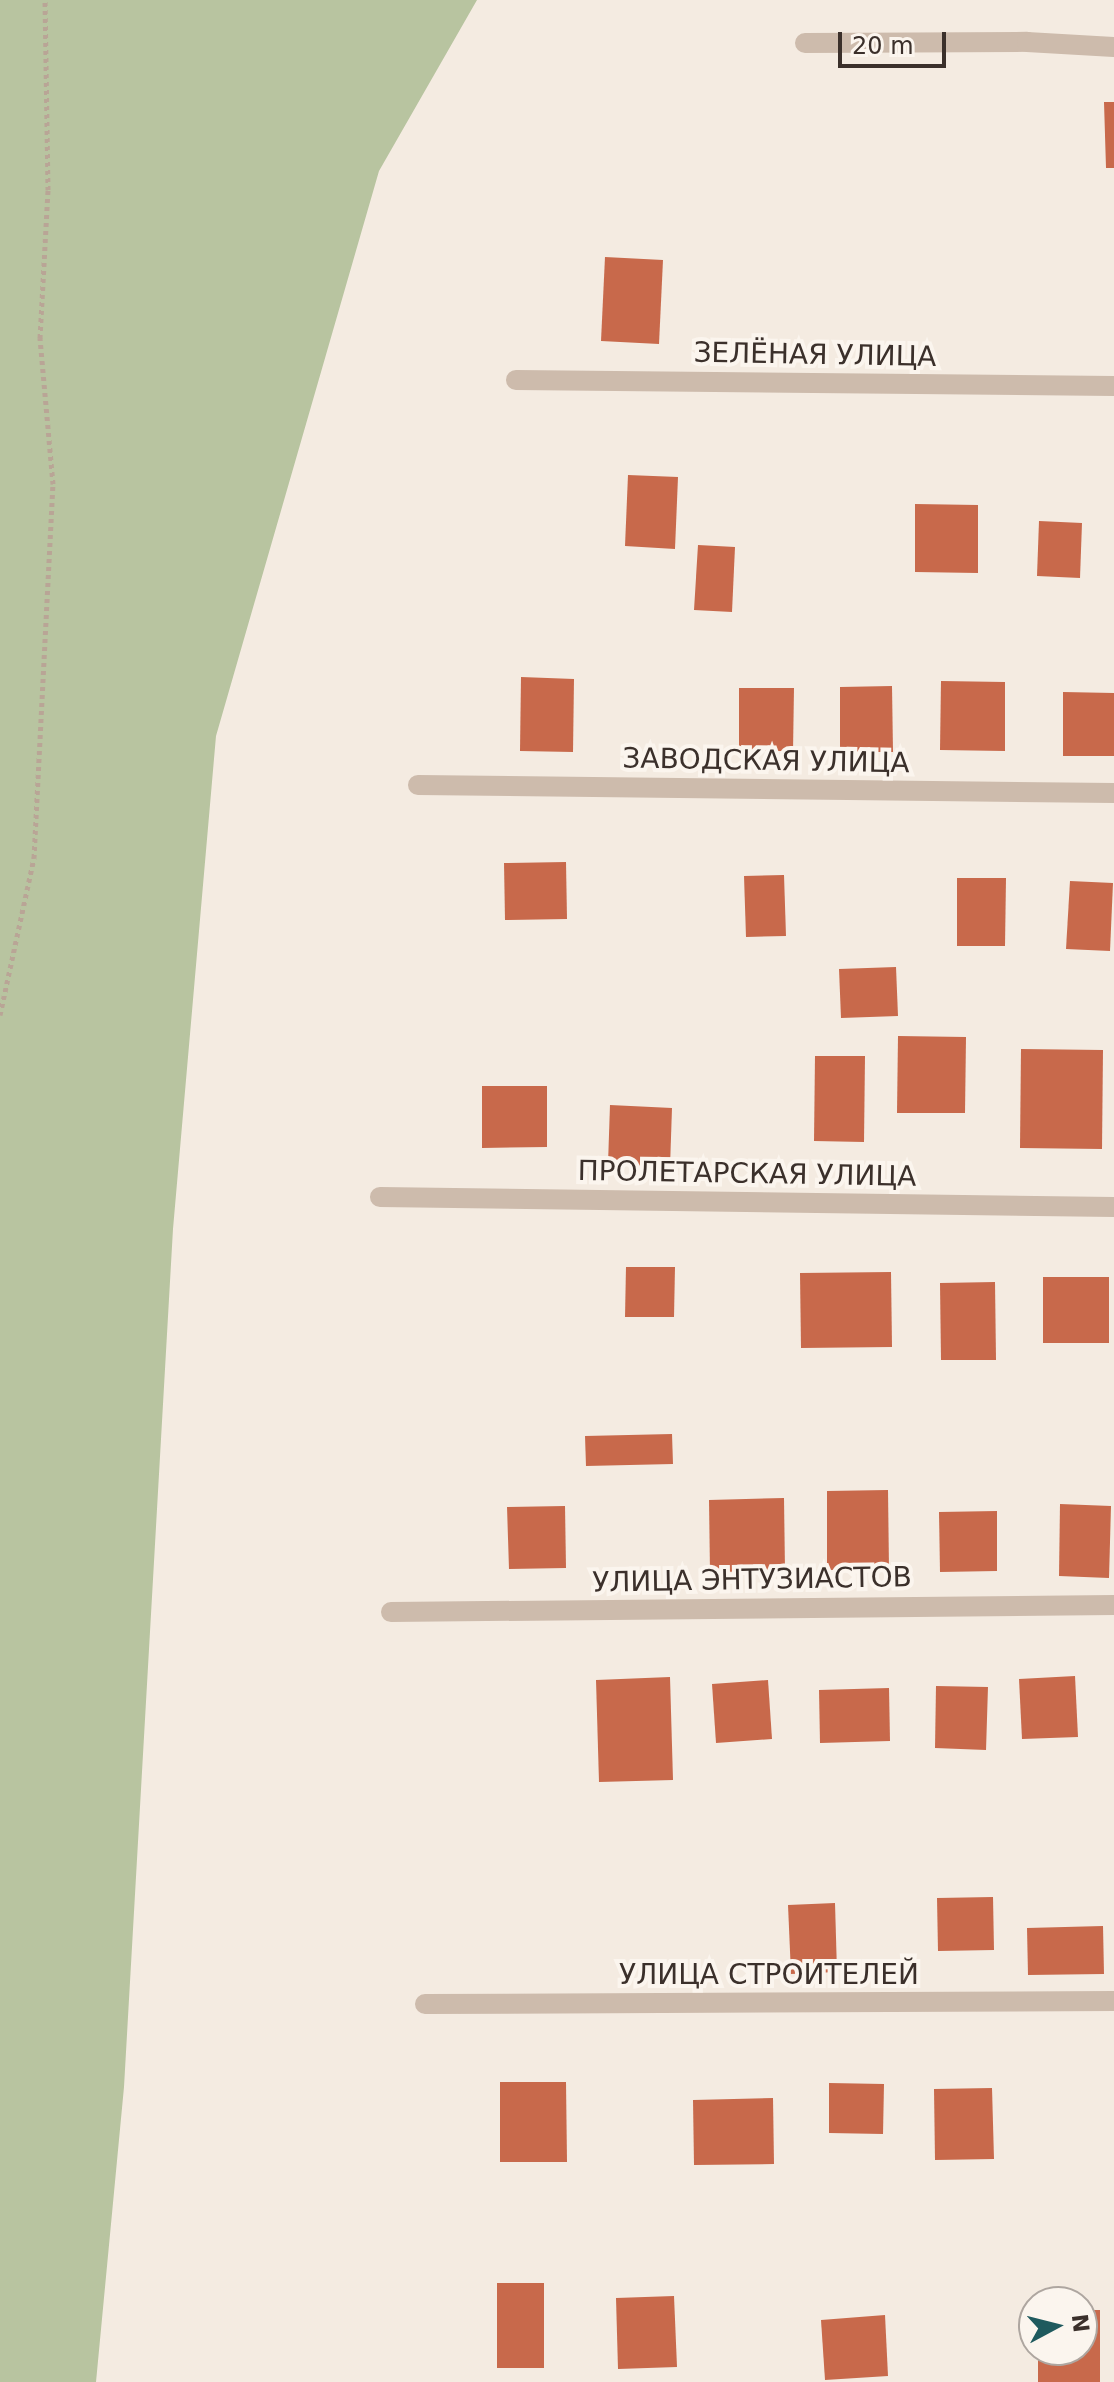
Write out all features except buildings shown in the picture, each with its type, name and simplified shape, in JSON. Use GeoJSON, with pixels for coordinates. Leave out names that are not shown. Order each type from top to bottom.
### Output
{"type":"FeatureCollection","features":[{"type":"Feature","properties":{"kind":"street"},"geometry":{"type":"LineString","coordinates":[[805,43],[1027,42],[1114,47]]}},
{"type":"Feature","properties":{"kind":"street","name":"ЗЕЛЁНАЯ УЛИЦА"},"geometry":{"type":"LineString","coordinates":[[516,380],[1114,386]]}},
{"type":"Feature","properties":{"kind":"street","name":"ЗАВОДСКАЯ УЛИЦА"},"geometry":{"type":"LineString","coordinates":[[418,785],[1114,793]]}},
{"type":"Feature","properties":{"kind":"street","name":"ПРОЛЕТАРСКАЯ УЛИЦА"},"geometry":{"type":"LineString","coordinates":[[380,1197],[1114,1207]]}},
{"type":"Feature","properties":{"kind":"street","name":"УЛИЦА ЭНТУЗИАСТОВ"},"geometry":{"type":"LineString","coordinates":[[391,1612],[1114,1605]]}},
{"type":"Feature","properties":{"kind":"street","name":"УЛИЦА СТРОИТЕЛЕЙ"},"geometry":{"type":"LineString","coordinates":[[425,2004],[1114,2001]]}},
{"type":"Feature","properties":{"kind":"path"},"geometry":{"type":"LineString","coordinates":[[0,1015],[34,858],[53,484],[40,338],[48,190],[45,0]]}},
{"type":"Feature","properties":{"kind":"green space"},"geometry":{"type":"Polygon","coordinates":[[[0,0],[477,0],[379,171],[216,736],[173,1229],[124,2087],[96,2382],[0,2382],[0,0]]]}}]}
